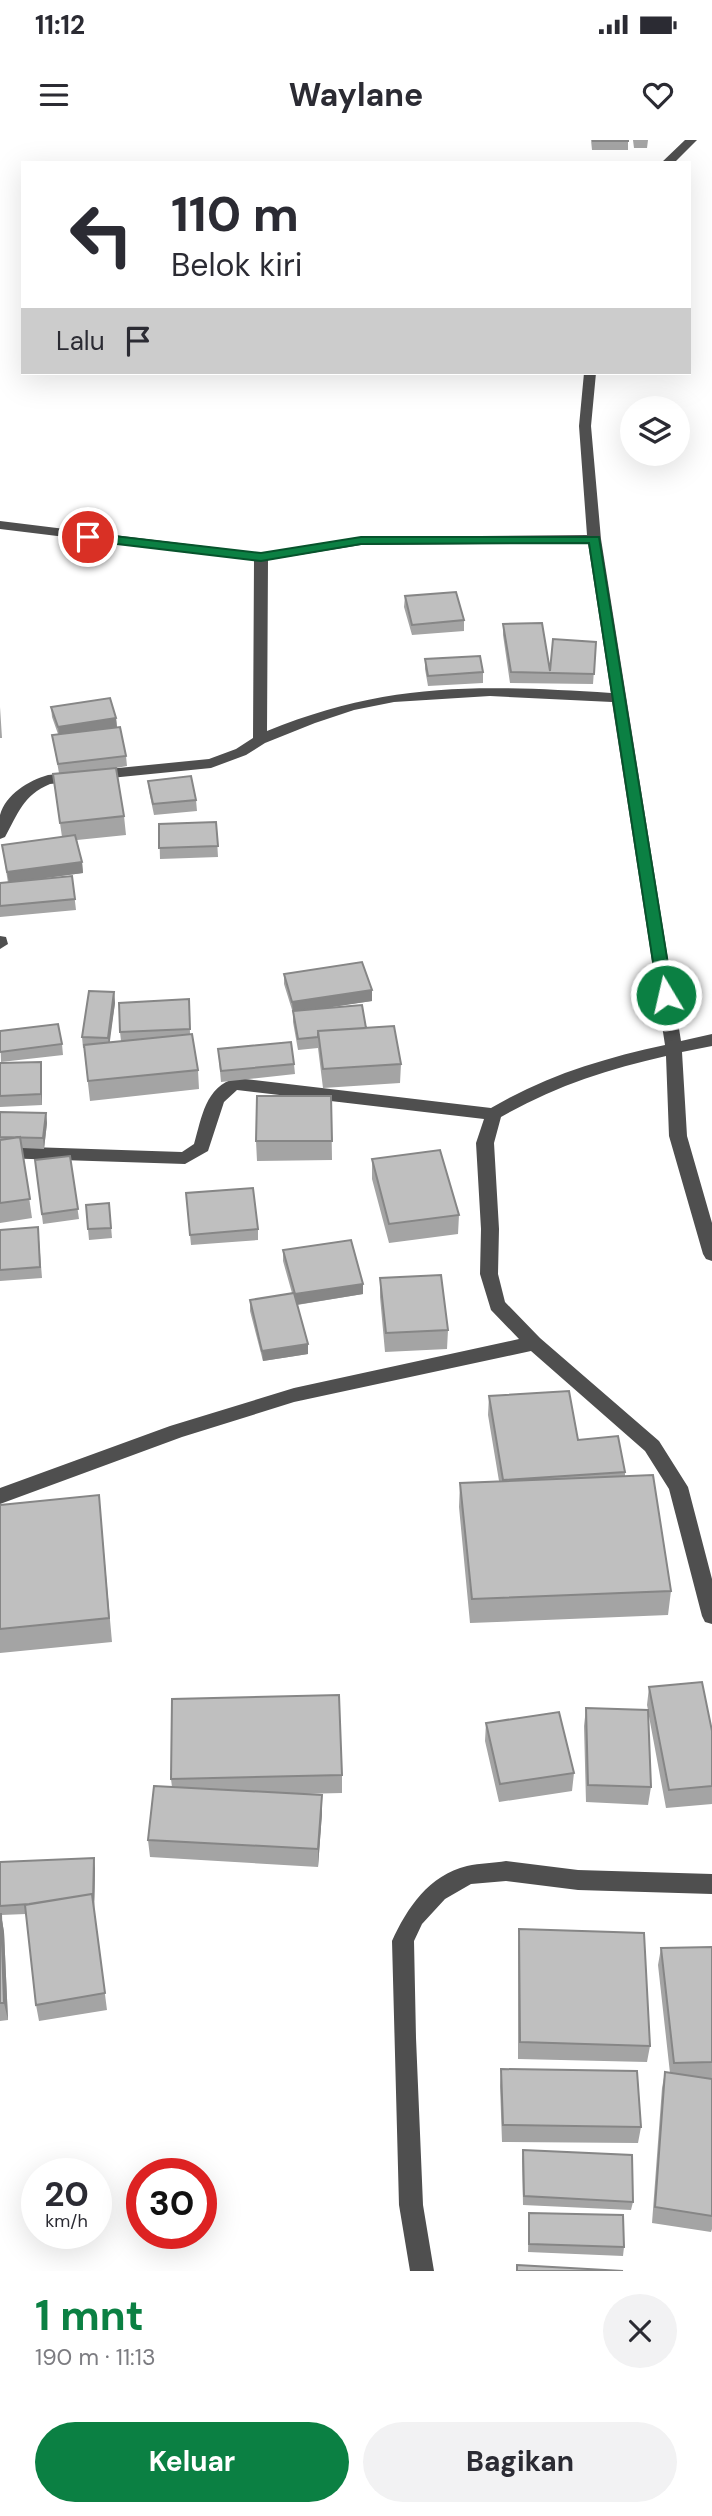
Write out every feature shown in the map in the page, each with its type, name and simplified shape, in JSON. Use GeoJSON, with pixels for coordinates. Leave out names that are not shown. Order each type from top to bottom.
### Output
{"type":"FeatureCollection","features":[{"type":"Feature","properties":{"kind":"street"},"geometry":{"type":"LineString","coordinates":[[669,161],[691,140]]}},
{"type":"Feature","properties":{"kind":"street"},"geometry":{"type":"LineString","coordinates":[[590,375],[585,426],[594,539],[674,1049],[678,1136],[712,1254]]}},
{"type":"Feature","properties":{"kind":"street"},"geometry":{"type":"LineString","coordinates":[[0,525],[261,557],[361,541],[594,539]]}},
{"type":"Feature","properties":{"kind":"street"},"geometry":{"type":"LineString","coordinates":[[260,740],[261,557]]}},
{"type":"Feature","properties":{"kind":"street"},"geometry":{"type":"LineString","coordinates":[[0,834],[9,812],[28,786],[48,780],[211,763],[241,752],[260,740],[361,705],[406,697],[471,692],[619,698]]}},
{"type":"Feature","properties":{"kind":"street"},"geometry":{"type":"LineString","coordinates":[[712,1040],[569,1076],[524,1094],[494,1114],[485,1143],[490,1229],[489,1274],[497,1305],[534,1343],[652,1446],[678,1487],[712,1616]]}},
{"type":"Feature","properties":{"kind":"street"},"geometry":{"type":"LineString","coordinates":[[0,1152],[185,1158],[202,1147],[219,1093],[226,1086],[236,1084],[494,1114]]}},
{"type":"Feature","properties":{"kind":"street"},"geometry":{"type":"LineString","coordinates":[[0,1496],[177,1431],[294,1395],[534,1343]]}},
{"type":"Feature","properties":{"kind":"street"},"geometry":{"type":"LineString","coordinates":[[422,2271],[411,2205],[403,1941],[414,1917],[437,1892],[468,1875],[506,1871],[578,1880],[712,1884]]}},
{"type":"Feature","properties":{"kind":"building"},"geometry":{"type":"Polygon","coordinates":[[[628,140],[628,141],[593,141],[628,140]]]}},
{"type":"Feature","properties":{"kind":"building"},"geometry":{"type":"Polygon","coordinates":[[[456,592],[464,620],[412,625],[405,596],[456,592]]]}},
{"type":"Feature","properties":{"kind":"building"},"geometry":{"type":"Polygon","coordinates":[[[542,623],[550,671],[553,639],[596,642],[594,674],[511,672],[503,624],[542,623]]]}},
{"type":"Feature","properties":{"kind":"building"},"geometry":{"type":"Polygon","coordinates":[[[480,656],[483,672],[428,676],[425,659],[480,656]]]}},
{"type":"Feature","properties":{"kind":"building"},"geometry":{"type":"Polygon","coordinates":[[[110,698],[116,718],[58,727],[51,707],[110,698]]]}},
{"type":"Feature","properties":{"kind":"building"},"geometry":{"type":"Polygon","coordinates":[[[120,727],[126,756],[58,764],[52,735],[120,727]]]}},
{"type":"Feature","properties":{"kind":"building"},"geometry":{"type":"Polygon","coordinates":[[[116,768],[124,816],[60,823],[53,774],[116,768]]]}},
{"type":"Feature","properties":{"kind":"building"},"geometry":{"type":"Polygon","coordinates":[[[191,776],[196,800],[153,804],[148,781],[191,776]]]}},
{"type":"Feature","properties":{"kind":"building"},"geometry":{"type":"Polygon","coordinates":[[[216,822],[218,846],[159,848],[159,824],[216,822]]]}},
{"type":"Feature","properties":{"kind":"building"},"geometry":{"type":"Polygon","coordinates":[[[75,835],[82,862],[7,872],[2,845],[75,835]]]}},
{"type":"Feature","properties":{"kind":"building"},"geometry":{"type":"Polygon","coordinates":[[[72,876],[75,899],[0,906],[0,883],[72,876]]]}},
{"type":"Feature","properties":{"kind":"building"},"geometry":{"type":"Polygon","coordinates":[[[362,962],[372,990],[292,1002],[284,974],[362,962]]]}},
{"type":"Feature","properties":{"kind":"building"},"geometry":{"type":"Polygon","coordinates":[[[89,991],[114,992],[108,1038],[82,1037],[89,991]]]}},
{"type":"Feature","properties":{"kind":"building"},"geometry":{"type":"Polygon","coordinates":[[[189,999],[190,1029],[120,1032],[119,1003],[189,999]]]}},
{"type":"Feature","properties":{"kind":"building"},"geometry":{"type":"Polygon","coordinates":[[[362,1005],[366,1028],[318,1031],[318,1037],[298,1039],[293,1011],[362,1005]]]}},
{"type":"Feature","properties":{"kind":"building"},"geometry":{"type":"Polygon","coordinates":[[[58,1024],[62,1044],[0,1052],[0,1031],[58,1024]]]}},
{"type":"Feature","properties":{"kind":"building"},"geometry":{"type":"Polygon","coordinates":[[[394,1026],[401,1064],[323,1069],[318,1031],[394,1026]]]}},
{"type":"Feature","properties":{"kind":"building"},"geometry":{"type":"Polygon","coordinates":[[[192,1034],[198,1070],[88,1081],[84,1045],[192,1034]]]}},
{"type":"Feature","properties":{"kind":"building"},"geometry":{"type":"Polygon","coordinates":[[[291,1042],[294,1064],[221,1071],[218,1049],[291,1042]]]}},
{"type":"Feature","properties":{"kind":"building"},"geometry":{"type":"Polygon","coordinates":[[[41,1062],[41,1094],[0,1096],[0,1063],[41,1062]]]}},
{"type":"Feature","properties":{"kind":"building"},"geometry":{"type":"Polygon","coordinates":[[[257,1096],[331,1096],[332,1141],[256,1141],[257,1096]]]}},
{"type":"Feature","properties":{"kind":"building"},"geometry":{"type":"Polygon","coordinates":[[[0,1112],[46,1113],[43,1138],[0,1137],[0,1112]]]}},
{"type":"Feature","properties":{"kind":"building"},"geometry":{"type":"Polygon","coordinates":[[[20,1137],[30,1199],[0,1203],[0,1140],[20,1137]]]}},
{"type":"Feature","properties":{"kind":"building"},"geometry":{"type":"Polygon","coordinates":[[[440,1150],[459,1215],[389,1224],[372,1159],[440,1150]]]}},
{"type":"Feature","properties":{"kind":"building"},"geometry":{"type":"Polygon","coordinates":[[[70,1156],[78,1209],[42,1214],[35,1160],[70,1156]]]}},
{"type":"Feature","properties":{"kind":"building"},"geometry":{"type":"Polygon","coordinates":[[[253,1188],[258,1229],[190,1235],[186,1193],[253,1188]]]}},
{"type":"Feature","properties":{"kind":"building"},"geometry":{"type":"Polygon","coordinates":[[[109,1203],[111,1228],[88,1229],[86,1205],[109,1203]]]}},
{"type":"Feature","properties":{"kind":"building"},"geometry":{"type":"Polygon","coordinates":[[[38,1227],[40,1267],[0,1270],[0,1230],[38,1227]]]}},
{"type":"Feature","properties":{"kind":"building"},"geometry":{"type":"Polygon","coordinates":[[[351,1240],[363,1284],[295,1294],[283,1250],[351,1240]]]}},
{"type":"Feature","properties":{"kind":"building"},"geometry":{"type":"Polygon","coordinates":[[[441,1275],[448,1330],[386,1333],[380,1278],[441,1275]]]}},
{"type":"Feature","properties":{"kind":"building"},"geometry":{"type":"Polygon","coordinates":[[[294,1293],[308,1344],[262,1351],[250,1300],[294,1293]]]}},
{"type":"Feature","properties":{"kind":"building"},"geometry":{"type":"Polygon","coordinates":[[[569,1391],[578,1440],[618,1436],[625,1472],[503,1480],[489,1396],[569,1391]]]}},
{"type":"Feature","properties":{"kind":"building"},"geometry":{"type":"Polygon","coordinates":[[[653,1475],[671,1591],[472,1599],[460,1483],[653,1475]]]}},
{"type":"Feature","properties":{"kind":"building"},"geometry":{"type":"Polygon","coordinates":[[[99,1495],[109,1618],[0,1629],[0,1505],[99,1495]]]}},
{"type":"Feature","properties":{"kind":"building"},"geometry":{"type":"Polygon","coordinates":[[[702,1682],[712,1731],[712,1786],[669,1790],[649,1687],[702,1682]]]}},
{"type":"Feature","properties":{"kind":"building"},"geometry":{"type":"Polygon","coordinates":[[[339,1695],[342,1775],[171,1779],[172,1699],[339,1695]]]}},
{"type":"Feature","properties":{"kind":"building"},"geometry":{"type":"Polygon","coordinates":[[[586,1708],[648,1710],[651,1787],[588,1785],[586,1708]]]}},
{"type":"Feature","properties":{"kind":"building"},"geometry":{"type":"Polygon","coordinates":[[[559,1712],[574,1773],[500,1784],[486,1723],[559,1712]]]}},
{"type":"Feature","properties":{"kind":"building"},"geometry":{"type":"Polygon","coordinates":[[[154,1786],[322,1795],[318,1849],[148,1840],[154,1786]]]}},
{"type":"Feature","properties":{"kind":"building"},"geometry":{"type":"Polygon","coordinates":[[[94,1858],[93,1902],[92,1894],[0,1906],[0,1862],[94,1858]]]}},
{"type":"Feature","properties":{"kind":"building"},"geometry":{"type":"Polygon","coordinates":[[[92,1894],[105,1993],[36,2005],[25,1905],[92,1894]]]}},
{"type":"Feature","properties":{"kind":"building"},"geometry":{"type":"Polygon","coordinates":[[[1,1914],[4,2003],[0,2003],[1,1914]]]}},
{"type":"Feature","properties":{"kind":"building"},"geometry":{"type":"Polygon","coordinates":[[[519,1929],[644,1933],[650,2046],[520,2042],[519,1929]]]}},
{"type":"Feature","properties":{"kind":"building"},"geometry":{"type":"Polygon","coordinates":[[[712,1947],[712,2062],[674,2063],[661,1948],[712,1947]]]}},
{"type":"Feature","properties":{"kind":"building"},"geometry":{"type":"Polygon","coordinates":[[[501,2069],[637,2071],[641,2127],[503,2125],[501,2069]]]}},
{"type":"Feature","properties":{"kind":"building"},"geometry":{"type":"Polygon","coordinates":[[[665,2072],[712,2079],[712,2216],[655,2207],[665,2072]]]}},
{"type":"Feature","properties":{"kind":"building"},"geometry":{"type":"Polygon","coordinates":[[[523,2150],[632,2155],[633,2202],[524,2196],[523,2150]]]}},
{"type":"Feature","properties":{"kind":"building"},"geometry":{"type":"Polygon","coordinates":[[[529,2213],[623,2215],[624,2247],[529,2244],[529,2213]]]}},
{"type":"Feature","properties":{"kind":"building"},"geometry":{"type":"Polygon","coordinates":[[[517,2265],[623,2271],[517,2271],[517,2265]]]}},
{"type":"Feature","properties":{"kind":"route"},"geometry":{"type":"LineString","coordinates":[[88,537],[261,557],[361,541],[594,539],[666,995]]}}]}
